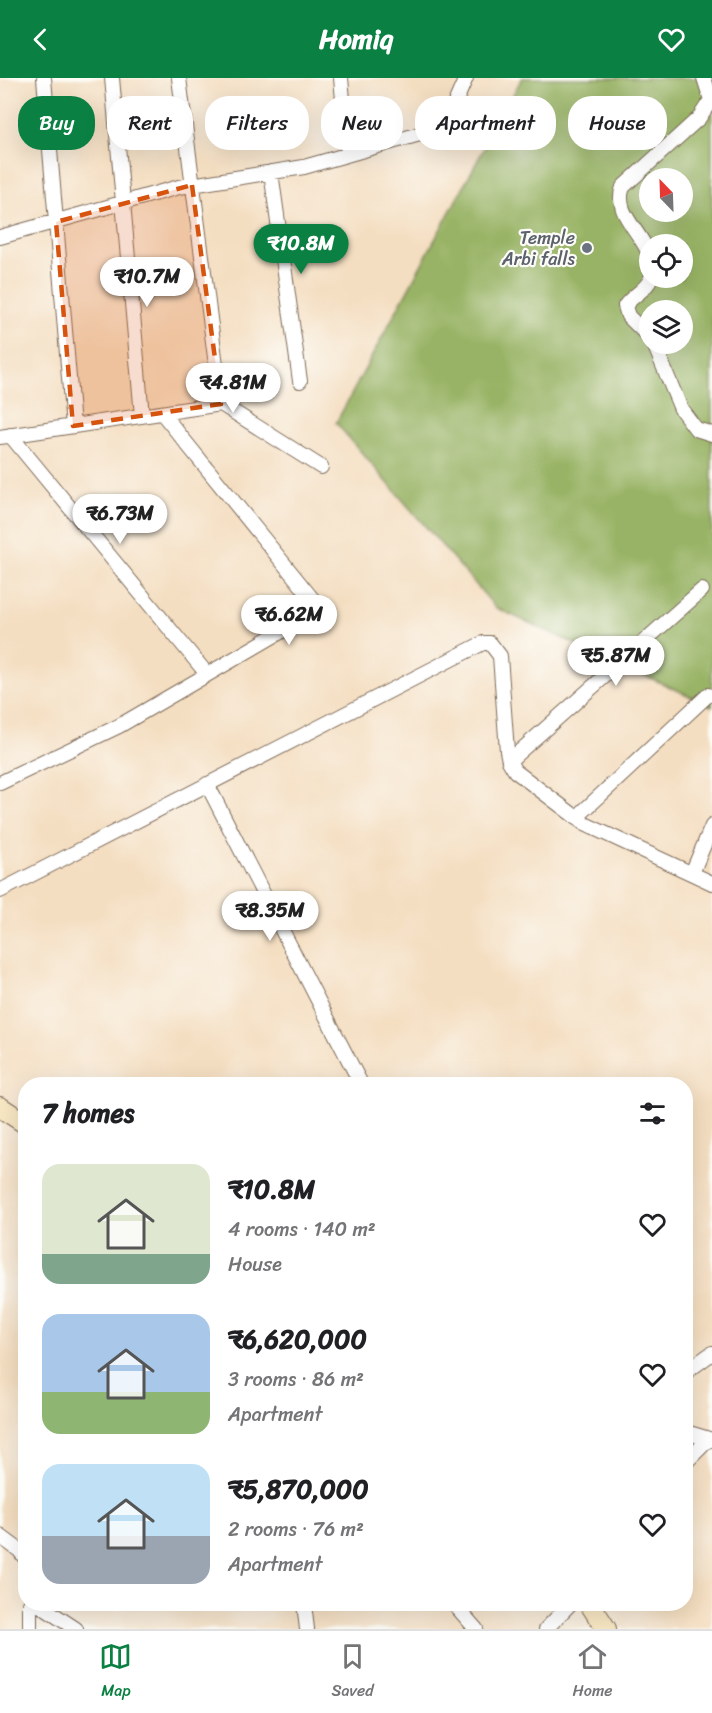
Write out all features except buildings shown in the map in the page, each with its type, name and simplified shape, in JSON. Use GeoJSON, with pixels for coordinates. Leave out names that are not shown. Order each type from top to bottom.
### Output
{"type":"FeatureCollection","features":[{"type":"Feature","properties":{"kind":"main road"},"geometry":{"type":"LineString","coordinates":[[0,1107],[18,1119]]}},
{"type":"Feature","properties":{"kind":"main road"},"geometry":{"type":"LineString","coordinates":[[594,1611],[606,1629]]}},
{"type":"Feature","properties":{"kind":"street"},"geometry":{"type":"LineString","coordinates":[[44,78],[73,426]]}},
{"type":"Feature","properties":{"kind":"street"},"geometry":{"type":"LineString","coordinates":[[112,78],[142,416]]}},
{"type":"Feature","properties":{"kind":"street"},"geometry":{"type":"LineString","coordinates":[[179,78],[221,404]]}},
{"type":"Feature","properties":{"kind":"street"},"geometry":{"type":"LineString","coordinates":[[341,78],[348,154]]}},
{"type":"Feature","properties":{"kind":"street"},"geometry":{"type":"LineString","coordinates":[[0,237],[192,185],[304,167],[434,130],[447,121],[466,78]]}},
{"type":"Feature","properties":{"kind":"street"},"geometry":{"type":"LineString","coordinates":[[639,234],[620,206],[619,197],[623,187],[699,118],[711,99],[704,78]]}},
{"type":"Feature","properties":{"kind":"street"},"geometry":{"type":"LineString","coordinates":[[271,172],[300,381]]}},
{"type":"Feature","properties":{"kind":"street"},"geometry":{"type":"LineString","coordinates":[[639,327],[628,316],[625,306],[631,298],[645,288]]}},
{"type":"Feature","properties":{"kind":"street"},"geometry":{"type":"LineString","coordinates":[[658,354],[681,409],[696,429],[712,434]]}},
{"type":"Feature","properties":{"kind":"street"},"geometry":{"type":"LineString","coordinates":[[5,436],[221,404],[321,467]]}},
{"type":"Feature","properties":{"kind":"street"},"geometry":{"type":"LineString","coordinates":[[0,783],[119,726],[313,614],[316,608],[314,601],[162,413]]}},
{"type":"Feature","properties":{"kind":"street"},"geometry":{"type":"LineString","coordinates":[[5,436],[207,674]]}},
{"type":"Feature","properties":{"kind":"street"},"geometry":{"type":"LineString","coordinates":[[508,761],[702,590]]}},
{"type":"Feature","properties":{"kind":"street"},"geometry":{"type":"LineString","coordinates":[[0,891],[483,643],[490,643],[500,656],[508,761],[515,771],[576,818],[605,834],[712,883]]}},
{"type":"Feature","properties":{"kind":"street"},"geometry":{"type":"LineString","coordinates":[[576,818],[708,694]]}},
{"type":"Feature","properties":{"kind":"street"},"geometry":{"type":"LineString","coordinates":[[207,784],[357,1077]]}},
{"type":"Feature","properties":{"kind":"street"},"geometry":{"type":"LineString","coordinates":[[692,873],[712,826]]}},
{"type":"Feature","properties":{"kind":"street"},"geometry":{"type":"LineString","coordinates":[[693,1367],[712,1353]]}},
{"type":"Feature","properties":{"kind":"street"},"geometry":{"type":"LineString","coordinates":[[693,1434],[711,1439]]}},
{"type":"Feature","properties":{"kind":"street"},"geometry":{"type":"LineString","coordinates":[[693,1456],[711,1439]]}},
{"type":"Feature","properties":{"kind":"street"},"geometry":{"type":"LineString","coordinates":[[0,1536],[18,1549]]}},
{"type":"Feature","properties":{"kind":"street"},"geometry":{"type":"LineString","coordinates":[[30,1611],[30,1629]]}},
{"type":"Feature","properties":{"kind":"street"},"geometry":{"type":"LineString","coordinates":[[49,1611],[76,1629]]}},
{"type":"Feature","properties":{"kind":"street"},"geometry":{"type":"LineString","coordinates":[[305,1611],[307,1629]]}},
{"type":"Feature","properties":{"kind":"street"},"geometry":{"type":"LineString","coordinates":[[460,1611],[476,1629]]}},
{"type":"Feature","properties":{"kind":"street"},"geometry":{"type":"LineString","coordinates":[[546,1629],[563,1611]]}},
{"type":"Feature","properties":{"kind":"highlighted area"},"geometry":{"type":"Polygon","coordinates":[[[192,185],[221,404],[73,426],[56,222],[192,185]]]}},
{"type":"Feature","properties":{"kind":"green space"},"geometry":{"type":"Polygon","coordinates":[[[522,78],[712,78],[712,706],[496,608],[336,423],[483,150],[556,150],[556,96],[512,96],[522,78]]]}},
{"type":"Feature","properties":{"kind":"place","name":"Temple Arbi falls"},"geometry":{"type":"Point","coordinates":[587,248]}}]}
